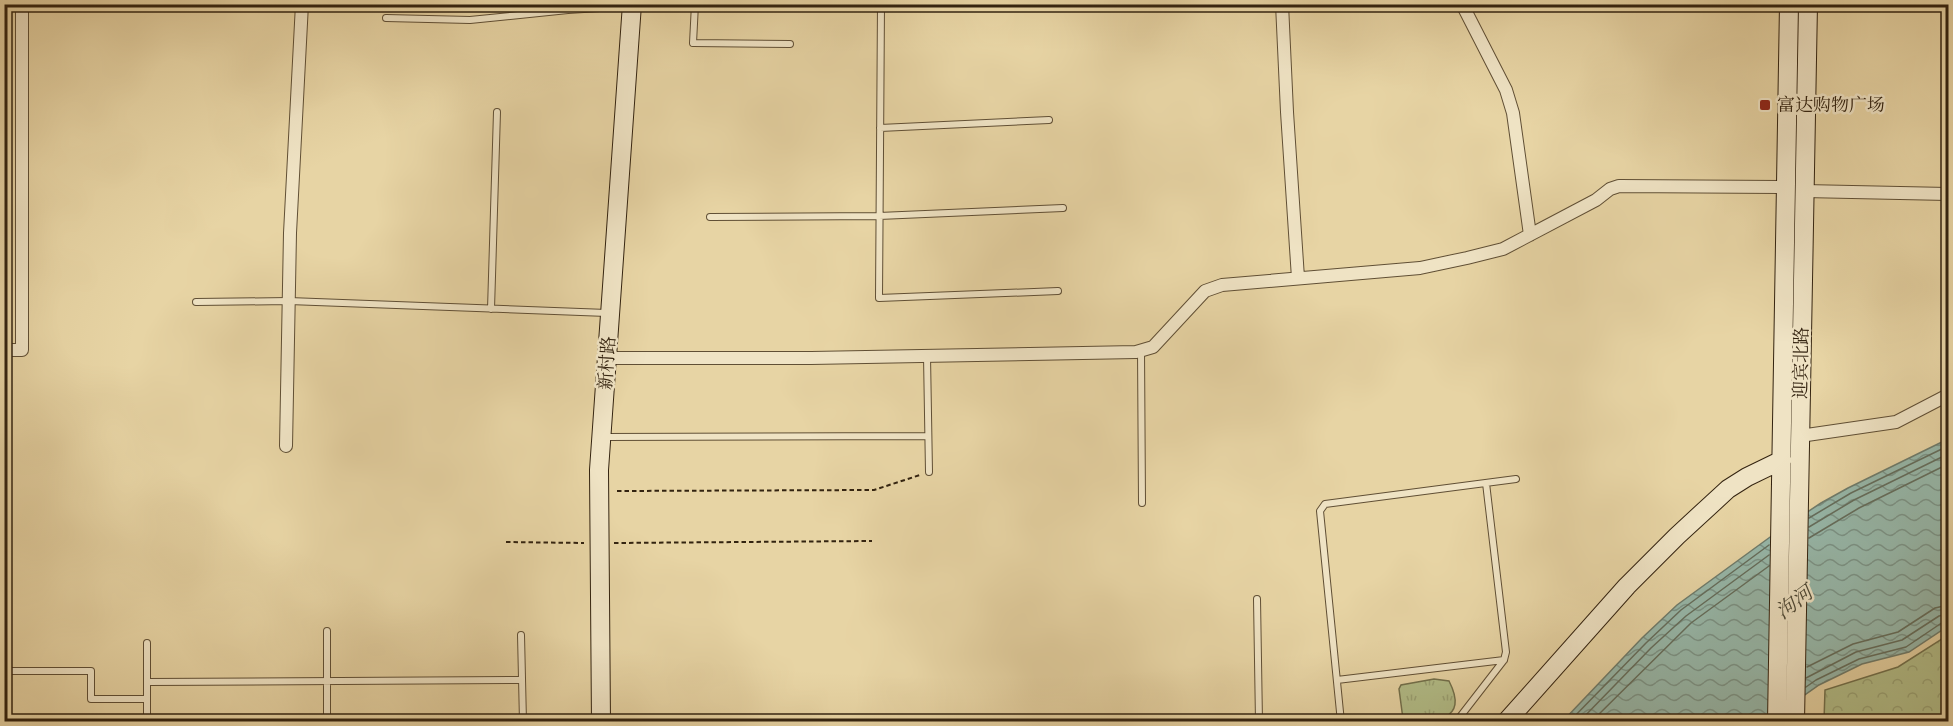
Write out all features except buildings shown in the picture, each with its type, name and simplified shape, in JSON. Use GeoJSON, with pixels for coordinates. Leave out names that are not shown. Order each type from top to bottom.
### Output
{"type":"FeatureCollection","features":[{"type":"Feature","properties":{"kind":"main road","name":"迎宾北路"},"geometry":{"type":"LineString","coordinates":[[1777,722],[1789,4]]}},
{"type":"Feature","properties":{"kind":"main road","name":"迎宾北路"},"geometry":{"type":"LineString","coordinates":[[1795,722],[1808,4]]}},
{"type":"Feature","properties":{"kind":"main road","name":"新村路"},"geometry":{"type":"LineString","coordinates":[[601,722],[599,491],[601,437],[631,5]]}},
{"type":"Feature","properties":{"kind":"main road"},"geometry":{"type":"LineString","coordinates":[[1506,722],[1620,594],[1677,536],[1728,489],[1747,477],[1781,468]]}},
{"type":"Feature","properties":{"kind":"street"},"geometry":{"type":"LineString","coordinates":[[4,350],[22,350],[22,4]]}},
{"type":"Feature","properties":{"kind":"street"},"geometry":{"type":"LineString","coordinates":[[286,446],[290,233],[302,4]]}},
{"type":"Feature","properties":{"kind":"street"},"geometry":{"type":"LineString","coordinates":[[1282,4],[1298,278]]}},
{"type":"Feature","properties":{"kind":"street"},"geometry":{"type":"LineString","coordinates":[[1462,4],[1506,90],[1513,113],[1530,235]]}},
{"type":"Feature","properties":{"kind":"street"},"geometry":{"type":"LineString","coordinates":[[607,358],[811,358],[1136,352],[1153,347],[1205,291],[1222,285],[1420,268],[1503,249],[1618,186],[1786,187]]}},
{"type":"Feature","properties":{"kind":"street"},"geometry":{"type":"LineString","coordinates":[[1804,191],[1948,194]]}},
{"type":"Feature","properties":{"kind":"street"},"geometry":{"type":"LineString","coordinates":[[1800,436],[1896,422],[1948,395]]}},
{"type":"Feature","properties":{"kind":"lane"},"geometry":{"type":"LineString","coordinates":[[695,4],[693,43],[790,44]]}},
{"type":"Feature","properties":{"kind":"lane"},"geometry":{"type":"LineString","coordinates":[[881,4],[879,298],[1058,291]]}},
{"type":"Feature","properties":{"kind":"lane"},"geometry":{"type":"LineString","coordinates":[[386,18],[470,20],[631,5]]}},
{"type":"Feature","properties":{"kind":"lane"},"geometry":{"type":"LineString","coordinates":[[491,309],[497,112]]}},
{"type":"Feature","properties":{"kind":"lane"},"geometry":{"type":"LineString","coordinates":[[880,128],[1049,120]]}},
{"type":"Feature","properties":{"kind":"lane"},"geometry":{"type":"LineString","coordinates":[[710,217],[879,216],[1063,208]]}},
{"type":"Feature","properties":{"kind":"lane"},"geometry":{"type":"LineString","coordinates":[[196,302],[289,302],[610,313]]}},
{"type":"Feature","properties":{"kind":"lane"},"geometry":{"type":"LineString","coordinates":[[1141,350],[1142,502]]}},
{"type":"Feature","properties":{"kind":"lane"},"geometry":{"type":"LineString","coordinates":[[927,356],[929,472]]}},
{"type":"Feature","properties":{"kind":"lane"},"geometry":{"type":"LineString","coordinates":[[601,437],[928,435]]}},
{"type":"Feature","properties":{"kind":"lane"},"geometry":{"type":"LineString","coordinates":[[1341,722],[1320,511],[1325,504],[1516,479]]}},
{"type":"Feature","properties":{"kind":"lane"},"geometry":{"type":"LineString","coordinates":[[1456,722],[1504,660],[1506,652],[1486,483]]}},
{"type":"Feature","properties":{"kind":"lane"},"geometry":{"type":"LineString","coordinates":[[1257,599],[1259,722]]}},
{"type":"Feature","properties":{"kind":"lane"},"geometry":{"type":"LineString","coordinates":[[327,631],[327,722]]}},
{"type":"Feature","properties":{"kind":"lane"},"geometry":{"type":"LineString","coordinates":[[521,635],[523,722]]}},
{"type":"Feature","properties":{"kind":"lane"},"geometry":{"type":"LineString","coordinates":[[147,643],[147,722]]}},
{"type":"Feature","properties":{"kind":"lane"},"geometry":{"type":"LineString","coordinates":[[1336,680],[1504,660]]}},
{"type":"Feature","properties":{"kind":"lane"},"geometry":{"type":"LineString","coordinates":[[4,671],[91,671],[91,699],[147,699]]}},
{"type":"Feature","properties":{"kind":"lane"},"geometry":{"type":"LineString","coordinates":[[147,682],[522,680]]}},
{"type":"Feature","properties":{"kind":"path"},"geometry":{"type":"LineString","coordinates":[[599,491],[874,490],[929,472]]}},
{"type":"Feature","properties":{"kind":"path"},"geometry":{"type":"LineString","coordinates":[[506,542],[872,541]]}},
{"type":"Feature","properties":{"kind":"green space"},"geometry":{"type":"Polygon","coordinates":[[[1948,635],[1948,721],[1824,721],[1825,690],[1898,667],[1948,635]]]}},
{"type":"Feature","properties":{"kind":"green space"},"geometry":{"type":"Polygon","coordinates":[[[1434,679],[1449,681],[1455,705],[1452,712],[1437,720],[1405,721],[1399,689],[1401,685],[1434,679]]]}},
{"type":"Feature","properties":{"kind":"water","name":"泃河"},"geometry":{"type":"Polygon","coordinates":[[[1948,439],[1948,626],[1909,652],[1862,664],[1819,685],[1768,721],[1562,722],[1642,638],[1677,605],[1821,503],[1948,439]]]}},
{"type":"Feature","properties":{"kind":"place","name":"富达购物广场"},"geometry":{"type":"Point","coordinates":[1765,105]}}]}
